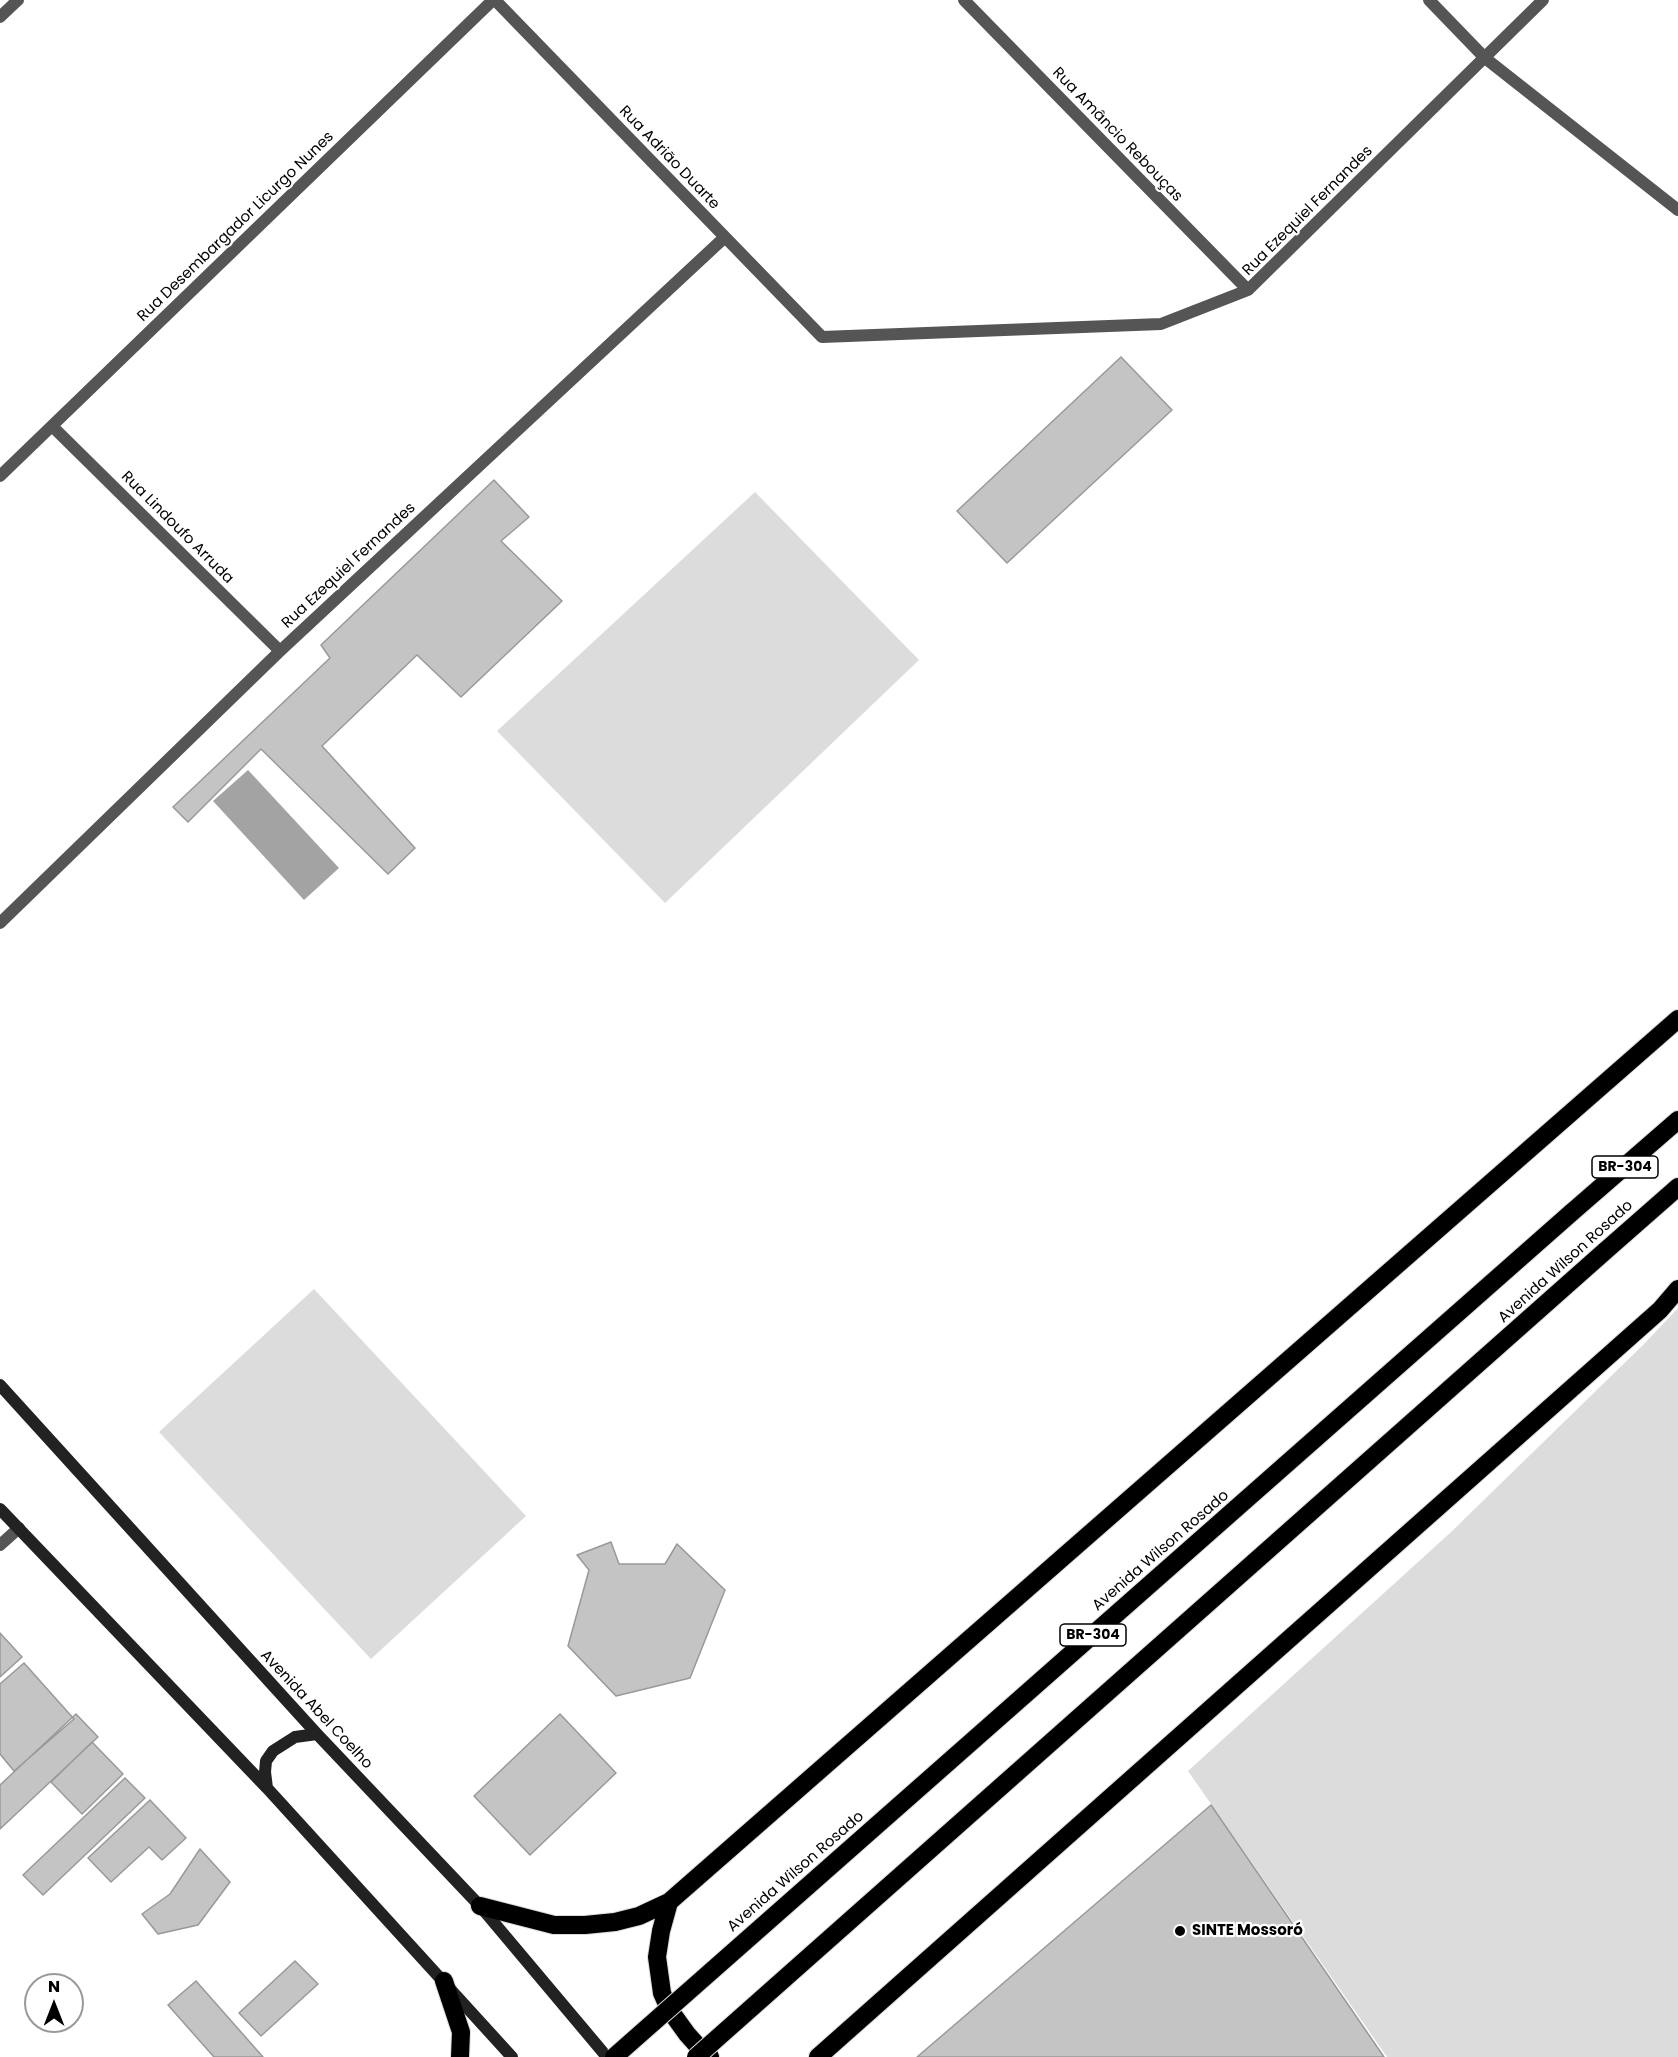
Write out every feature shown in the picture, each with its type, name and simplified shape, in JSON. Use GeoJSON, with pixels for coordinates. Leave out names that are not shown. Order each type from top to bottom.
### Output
{"type":"FeatureCollection","features":[{"type":"Feature","properties":{"kind":"highway"},"geometry":{"type":"LineString","coordinates":[[480,1906],[554,1925],[585,1925],[615,1922],[639,1916],[669,1902],[1678,1019]]}},
{"type":"Feature","properties":{"kind":"highway","name":"Avenida Wilson Rosado"},"geometry":{"type":"LineString","coordinates":[[614,2057],[1678,1120]]}},
{"type":"Feature","properties":{"kind":"highway","name":"Avenida Wilson Rosado"},"geometry":{"type":"LineString","coordinates":[[696,2057],[1678,1186]]}},
{"type":"Feature","properties":{"kind":"highway"},"geometry":{"type":"LineString","coordinates":[[818,2057],[1660,1310],[1678,1289]]}},
{"type":"Feature","properties":{"kind":"highway"},"geometry":{"type":"LineString","coordinates":[[669,1902],[657,1957],[662,1993],[669,2009],[687,2034],[710,2057]]}},
{"type":"Feature","properties":{"kind":"highway"},"geometry":{"type":"LineString","coordinates":[[444,1981],[460,2032],[460,2057]]}},
{"type":"Feature","properties":{"kind":"street"},"geometry":{"type":"LineString","coordinates":[[0,17],[18,0]]}},
{"type":"Feature","properties":{"kind":"street","name":"Rua Adrião Duarte"},"geometry":{"type":"LineString","coordinates":[[494,0],[822,337]]}},
{"type":"Feature","properties":{"kind":"street","name":"Rua Desembargador Licurgo Nunes"},"geometry":{"type":"LineString","coordinates":[[0,476],[494,0]]}},
{"type":"Feature","properties":{"kind":"street","name":"Rua Amâncio Rebouças"},"geometry":{"type":"LineString","coordinates":[[964,0],[1248,290]]}},
{"type":"Feature","properties":{"kind":"street"},"geometry":{"type":"LineString","coordinates":[[1429,0],[1485,58],[1678,210]]}},
{"type":"Feature","properties":{"kind":"street","name":"Rua Ezequiel Fernandes"},"geometry":{"type":"LineString","coordinates":[[822,337],[1161,324],[1248,290],[1543,0]]}},
{"type":"Feature","properties":{"kind":"street","name":"Rua Ezequiel Fernandes"},"geometry":{"type":"LineString","coordinates":[[0,924],[280,651],[725,237]]}},
{"type":"Feature","properties":{"kind":"street","name":"Rua Lindoufo Arruda"},"geometry":{"type":"LineString","coordinates":[[52,426],[280,651]]}},
{"type":"Feature","properties":{"kind":"street","name":"Avenida Abel Coelho"},"geometry":{"type":"LineString","coordinates":[[0,1385],[317,1734],[480,1906],[607,2057]]}},
{"type":"Feature","properties":{"kind":"street"},"geometry":{"type":"LineString","coordinates":[[0,1509],[267,1788],[512,2057]]}},
{"type":"Feature","properties":{"kind":"street"},"geometry":{"type":"LineString","coordinates":[[0,1545],[19,1528]]}},
{"type":"Feature","properties":{"kind":"street"},"geometry":{"type":"LineString","coordinates":[[267,1788],[266,1761],[273,1751],[295,1737],[317,1734]]}},
{"type":"Feature","properties":{"kind":"shaded area"},"geometry":{"type":"Polygon","coordinates":[[[755,492],[919,660],[665,903],[497,731],[755,492]]]}},
{"type":"Feature","properties":{"kind":"shaded area"},"geometry":{"type":"Polygon","coordinates":[[[248,770],[339,868],[304,900],[213,801],[248,770]]]}},
{"type":"Feature","properties":{"kind":"shaded area"},"geometry":{"type":"Polygon","coordinates":[[[314,1289],[526,1516],[371,1659],[159,1432],[314,1289]]]}},
{"type":"Feature","properties":{"kind":"shaded area"},"geometry":{"type":"Polygon","coordinates":[[[1678,1308],[1678,2057],[1387,2057],[1188,1771],[1450,1533],[1678,1308]]]}},
{"type":"Feature","properties":{"kind":"building"},"geometry":{"type":"Polygon","coordinates":[[[1121,357],[1172,410],[1007,563],[957,511],[1121,357]]]}},
{"type":"Feature","properties":{"kind":"building"},"geometry":{"type":"Polygon","coordinates":[[[494,480],[529,517],[501,541],[562,601],[461,697],[417,655],[322,746],[415,848],[388,874],[261,749],[188,822],[173,807],[330,658],[321,645],[494,480]]]}},
{"type":"Feature","properties":{"kind":"building"},"geometry":{"type":"Polygon","coordinates":[[[611,1542],[619,1564],[665,1564],[677,1544],[725,1590],[690,1678],[616,1696],[568,1646],[589,1570],[577,1555],[611,1542]]]}},
{"type":"Feature","properties":{"kind":"building"},"geometry":{"type":"Polygon","coordinates":[[[0,1633],[22,1657],[0,1677],[0,1633]]]}},
{"type":"Feature","properties":{"kind":"building"},"geometry":{"type":"Polygon","coordinates":[[[24,1663],[74,1719],[14,1771],[0,1754],[0,1684],[24,1663]]]}},
{"type":"Feature","properties":{"kind":"building"},"geometry":{"type":"Polygon","coordinates":[[[76,1714],[98,1737],[0,1829],[0,1785],[76,1714]]]}},
{"type":"Feature","properties":{"kind":"building"},"geometry":{"type":"Polygon","coordinates":[[[560,1714],[616,1773],[530,1855],[474,1796],[560,1714]]]}},
{"type":"Feature","properties":{"kind":"building"},"geometry":{"type":"Polygon","coordinates":[[[92,1742],[123,1774],[82,1814],[51,1782],[92,1742]]]}},
{"type":"Feature","properties":{"kind":"building"},"geometry":{"type":"Polygon","coordinates":[[[125,1778],[145,1798],[43,1895],[23,1875],[125,1778]]]}},
{"type":"Feature","properties":{"kind":"building"},"geometry":{"type":"Polygon","coordinates":[[[150,1800],[186,1838],[162,1860],[149,1847],[111,1882],[88,1858],[150,1800]]]}},
{"type":"Feature","properties":{"kind":"building","name":"SINTE Mossoró"},"geometry":{"type":"Polygon","coordinates":[[[1211,1805],[1384,2057],[917,2057],[1211,1805]]]}},
{"type":"Feature","properties":{"kind":"building"},"geometry":{"type":"Polygon","coordinates":[[[200,1849],[230,1882],[198,1925],[158,1934],[142,1914],[170,1894],[200,1849]]]}},
{"type":"Feature","properties":{"kind":"building"},"geometry":{"type":"Polygon","coordinates":[[[295,1961],[318,1984],[261,2036],[239,2013],[295,1961]]]}},
{"type":"Feature","properties":{"kind":"building"},"geometry":{"type":"Polygon","coordinates":[[[196,1981],[263,2057],[214,2057],[168,2005],[196,1981]]]}},
{"type":"Feature","properties":{"kind":"place","name":"SINTE Mossoró"},"geometry":{"type":"Point","coordinates":[1180,1931]}}]}
